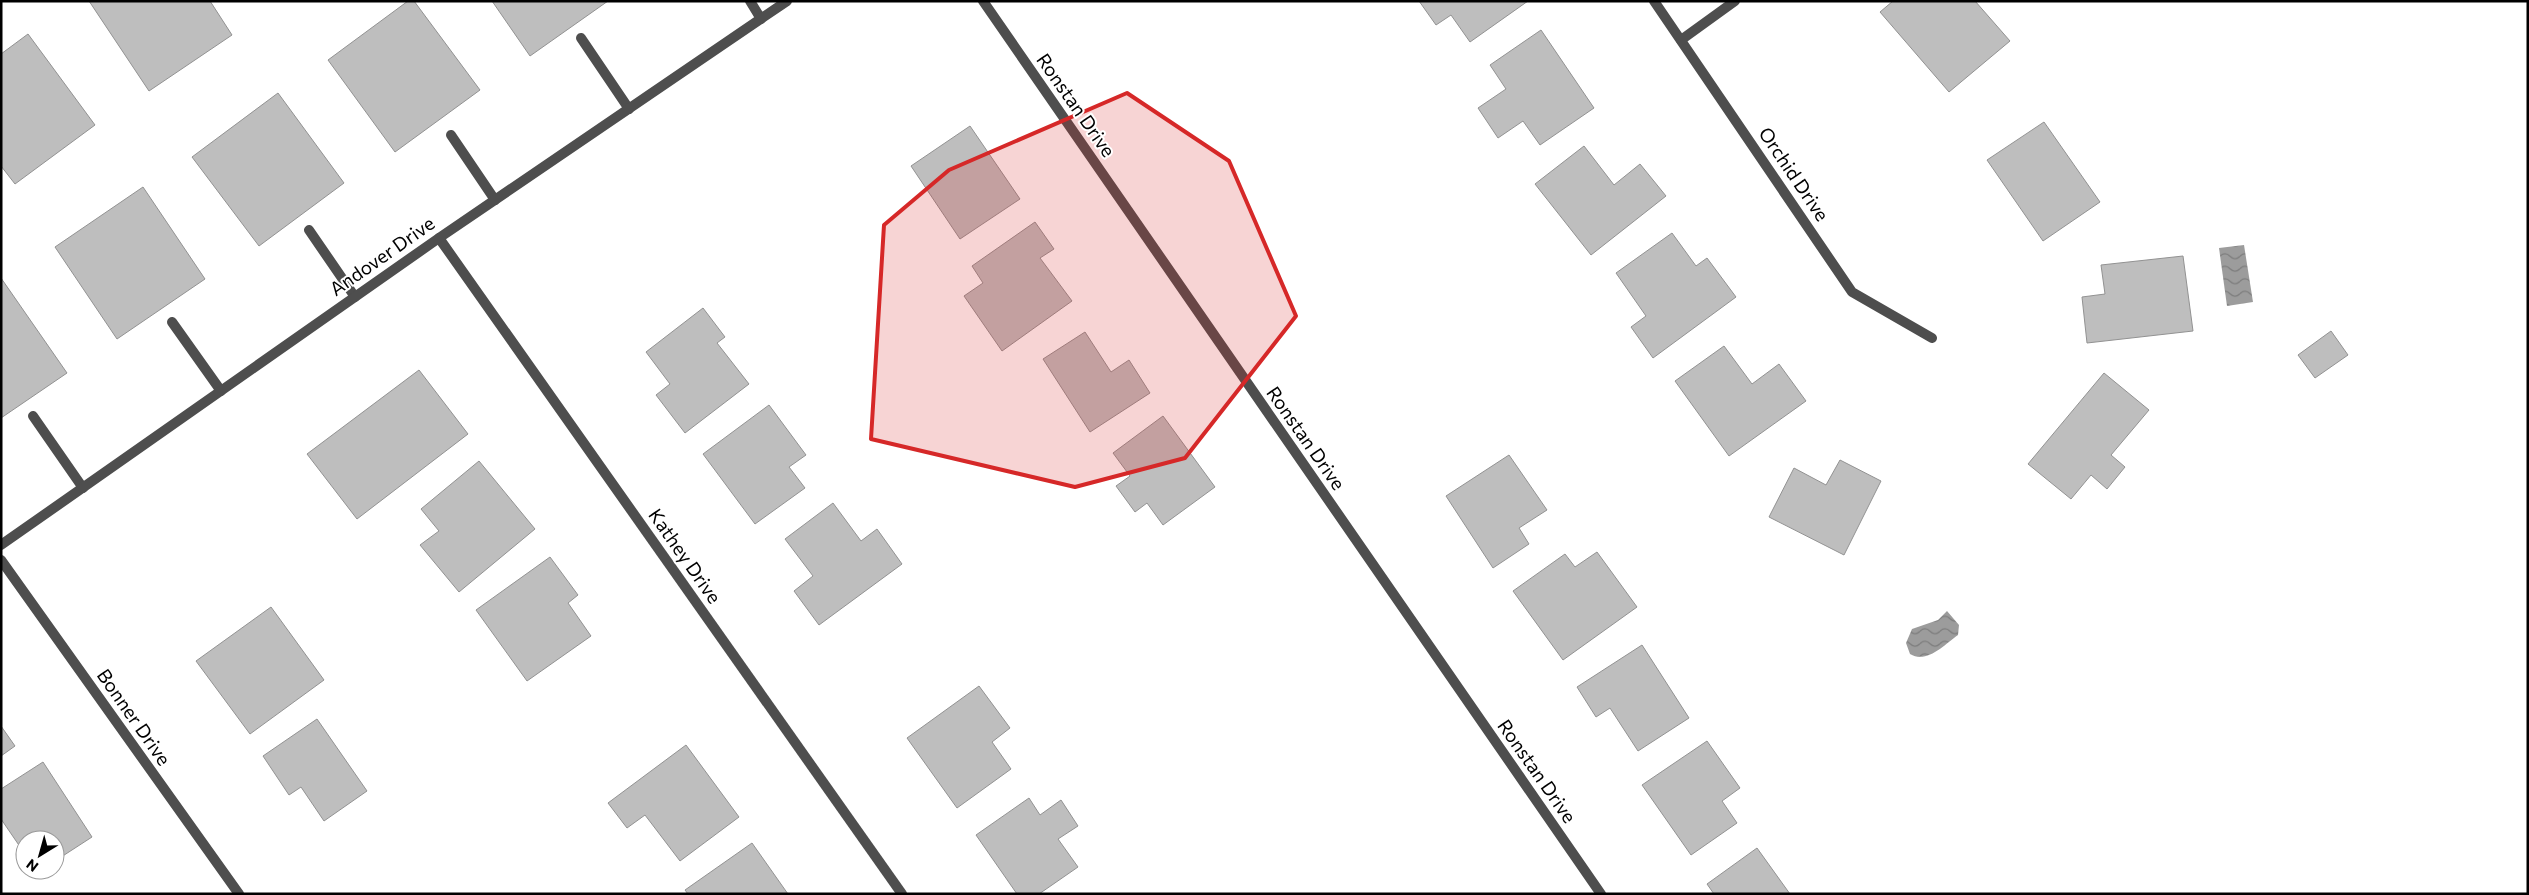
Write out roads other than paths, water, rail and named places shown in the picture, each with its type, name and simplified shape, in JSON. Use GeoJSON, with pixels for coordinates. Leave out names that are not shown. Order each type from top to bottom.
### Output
{"type":"FeatureCollection","features":[{"type":"Feature","properties":{"kind":"street"},"geometry":{"type":"LineString","coordinates":[[750,1],[761,19]]}},
{"type":"Feature","properties":{"kind":"street","name":"Andover Drive"},"geometry":{"type":"LineString","coordinates":[[1,545],[439,238],[787,1]]}},
{"type":"Feature","properties":{"kind":"street","name":"Ronstan Drive"},"geometry":{"type":"LineString","coordinates":[[983,1],[1601,894]]}},
{"type":"Feature","properties":{"kind":"street","name":"Orchid Drive"},"geometry":{"type":"LineString","coordinates":[[1654,1],[1852,292],[1932,338]]}},
{"type":"Feature","properties":{"kind":"street"},"geometry":{"type":"LineString","coordinates":[[1681,40],[1735,1]]}},
{"type":"Feature","properties":{"kind":"street"},"geometry":{"type":"LineString","coordinates":[[581,38],[629,108]]}},
{"type":"Feature","properties":{"kind":"street"},"geometry":{"type":"LineString","coordinates":[[451,135],[495,200]]}},
{"type":"Feature","properties":{"kind":"street"},"geometry":{"type":"LineString","coordinates":[[309,230],[355,297]]}},
{"type":"Feature","properties":{"kind":"street","name":"Kathey Drive"},"geometry":{"type":"LineString","coordinates":[[439,238],[902,894]]}},
{"type":"Feature","properties":{"kind":"street"},"geometry":{"type":"LineString","coordinates":[[172,322],[221,391]]}},
{"type":"Feature","properties":{"kind":"street"},"geometry":{"type":"LineString","coordinates":[[33,416],[83,488]]}},
{"type":"Feature","properties":{"kind":"street","name":"Bonner Drive"},"geometry":{"type":"LineString","coordinates":[[1,560],[239,894]]}},
{"type":"Feature","properties":{"kind":"water"},"geometry":{"type":"Polygon","coordinates":[[[2244,245],[2253,302],[2227,306],[2219,248],[2244,245]]]}},
{"type":"Feature","properties":{"kind":"water"},"geometry":{"type":"Polygon","coordinates":[[[1947,611],[1959,625],[1958,635],[1929,655],[1923,657],[1910,654],[1906,643],[1912,629],[1938,620],[1947,611]]]}}]}
